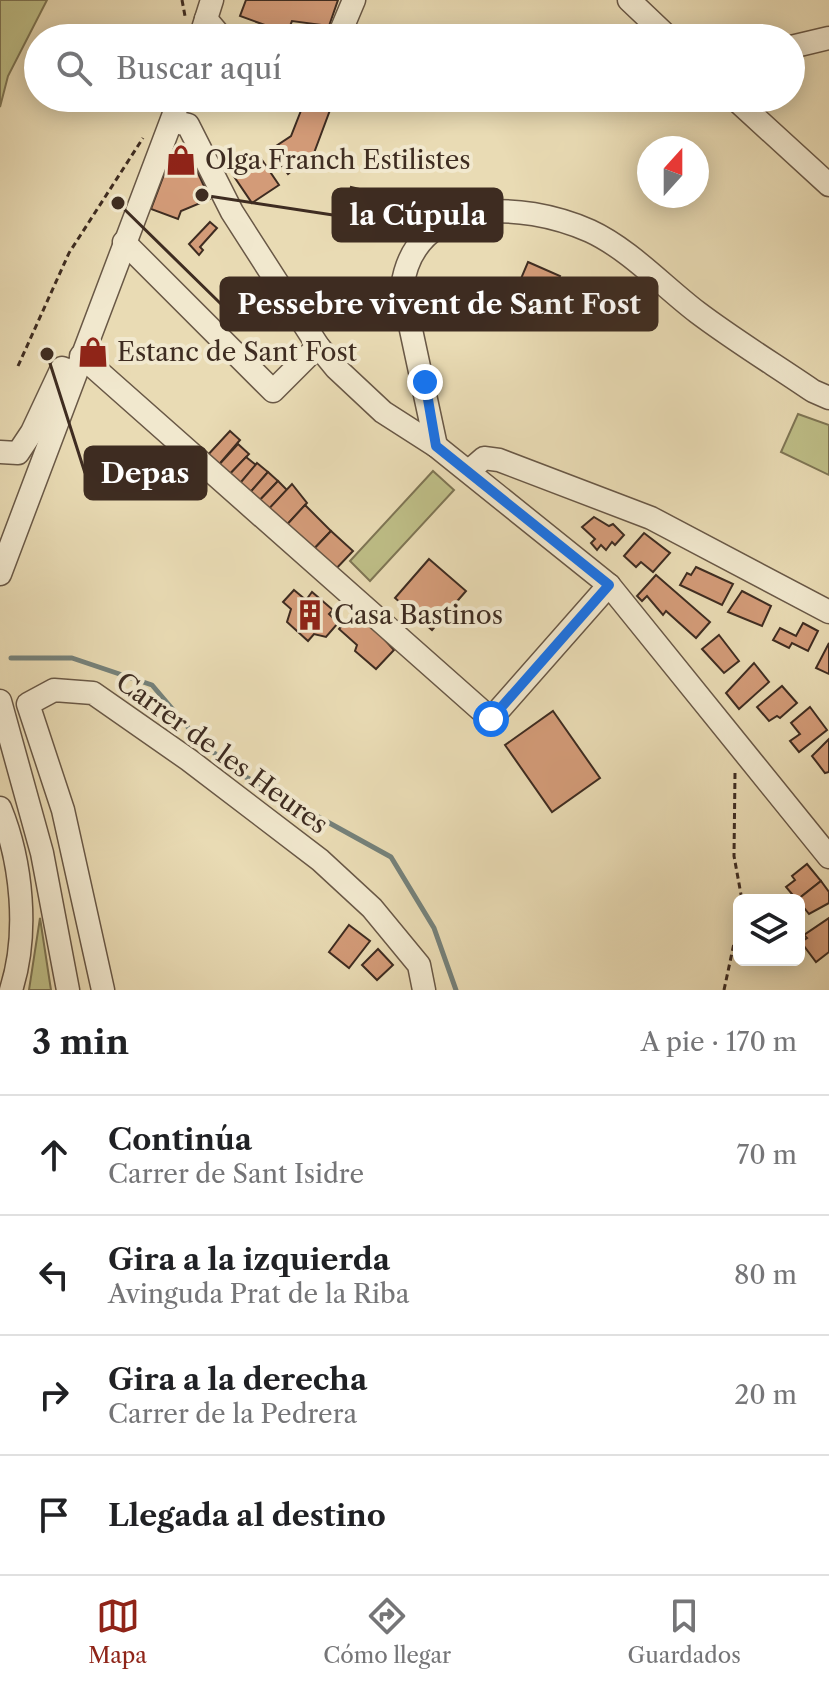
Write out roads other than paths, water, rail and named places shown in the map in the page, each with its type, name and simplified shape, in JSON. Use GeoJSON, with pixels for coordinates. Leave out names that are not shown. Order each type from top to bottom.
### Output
{"type":"FeatureCollection","features":[{"type":"Feature","properties":{"kind":"street"},"geometry":{"type":"LineString","coordinates":[[344,24],[354,0]]}},
{"type":"Feature","properties":{"kind":"street"},"geometry":{"type":"LineString","coordinates":[[629,0],[654,24]]}},
{"type":"Feature","properties":{"kind":"street"},"geometry":{"type":"LineString","coordinates":[[805,44],[829,38]]}},
{"type":"Feature","properties":{"kind":"street"},"geometry":{"type":"LineString","coordinates":[[0,574],[175,112]]}},
{"type":"Feature","properties":{"kind":"street"},"geometry":{"type":"LineString","coordinates":[[749,112],[829,185]]}},
{"type":"Feature","properties":{"kind":"street"},"geometry":{"type":"LineString","coordinates":[[172,121],[188,125],[232,212],[318,346],[372,402],[469,471],[609,585],[820,840],[829,857]]}},
{"type":"Feature","properties":{"kind":"street"},"geometry":{"type":"LineString","coordinates":[[436,446],[402,288],[405,268],[421,238],[434,226],[471,214],[498,212],[544,217],[592,232],[699,314],[829,398]]}},
{"type":"Feature","properties":{"kind":"street"},"geometry":{"type":"LineString","coordinates":[[124,242],[273,391],[318,346]]}},
{"type":"Feature","properties":{"kind":"street"},"geometry":{"type":"LineString","coordinates":[[0,452],[18,453],[32,432],[62,368],[78,365]]}},
{"type":"Feature","properties":{"kind":"street"},"geometry":{"type":"LineString","coordinates":[[78,365],[491,719],[609,585]]}},
{"type":"Feature","properties":{"kind":"street"},"geometry":{"type":"LineString","coordinates":[[469,471],[484,458],[499,460],[612,501],[651,518],[829,612]]}},
{"type":"Feature","properties":{"kind":"street","name":"Carrer de les Heures"},"geometry":{"type":"LineString","coordinates":[[103,990],[63,810],[28,704],[54,690],[93,693],[189,760],[320,860],[372,908],[419,965],[424,990]]}},
{"type":"Feature","properties":{"kind":"street"},"geometry":{"type":"LineString","coordinates":[[2,716],[42,853],[67,981],[87,990]]}},
{"type":"Feature","properties":{"kind":"street"},"geometry":{"type":"LineString","coordinates":[[0,808],[13,853],[19,898],[20,929],[11,990]]}},
{"type":"Feature","properties":{"kind":"waterway"},"geometry":{"type":"LineString","coordinates":[[11,658],[72,658],[152,685],[198,739],[235,771],[391,857],[434,928],[456,990]]}},
{"type":"Feature","properties":{"kind":"place","name":"Olga Franch Estilistes"},"geometry":{"type":"Point","coordinates":[181,160]}},
{"type":"Feature","properties":{"kind":"place","name":"la Cúpula"},"geometry":{"type":"Point","coordinates":[202,195]}},
{"type":"Feature","properties":{"kind":"place","name":"Pessebre vivent de Sant Fost"},"geometry":{"type":"Point","coordinates":[118,203]}},
{"type":"Feature","properties":{"kind":"place","name":"Estanc de Sant Fost"},"geometry":{"type":"Point","coordinates":[93,352]}},
{"type":"Feature","properties":{"kind":"place","name":"Depas"},"geometry":{"type":"Point","coordinates":[47,354]}},
{"type":"Feature","properties":{"kind":"place","name":"Casa Bastinos"},"geometry":{"type":"Point","coordinates":[310,615]}}]}
